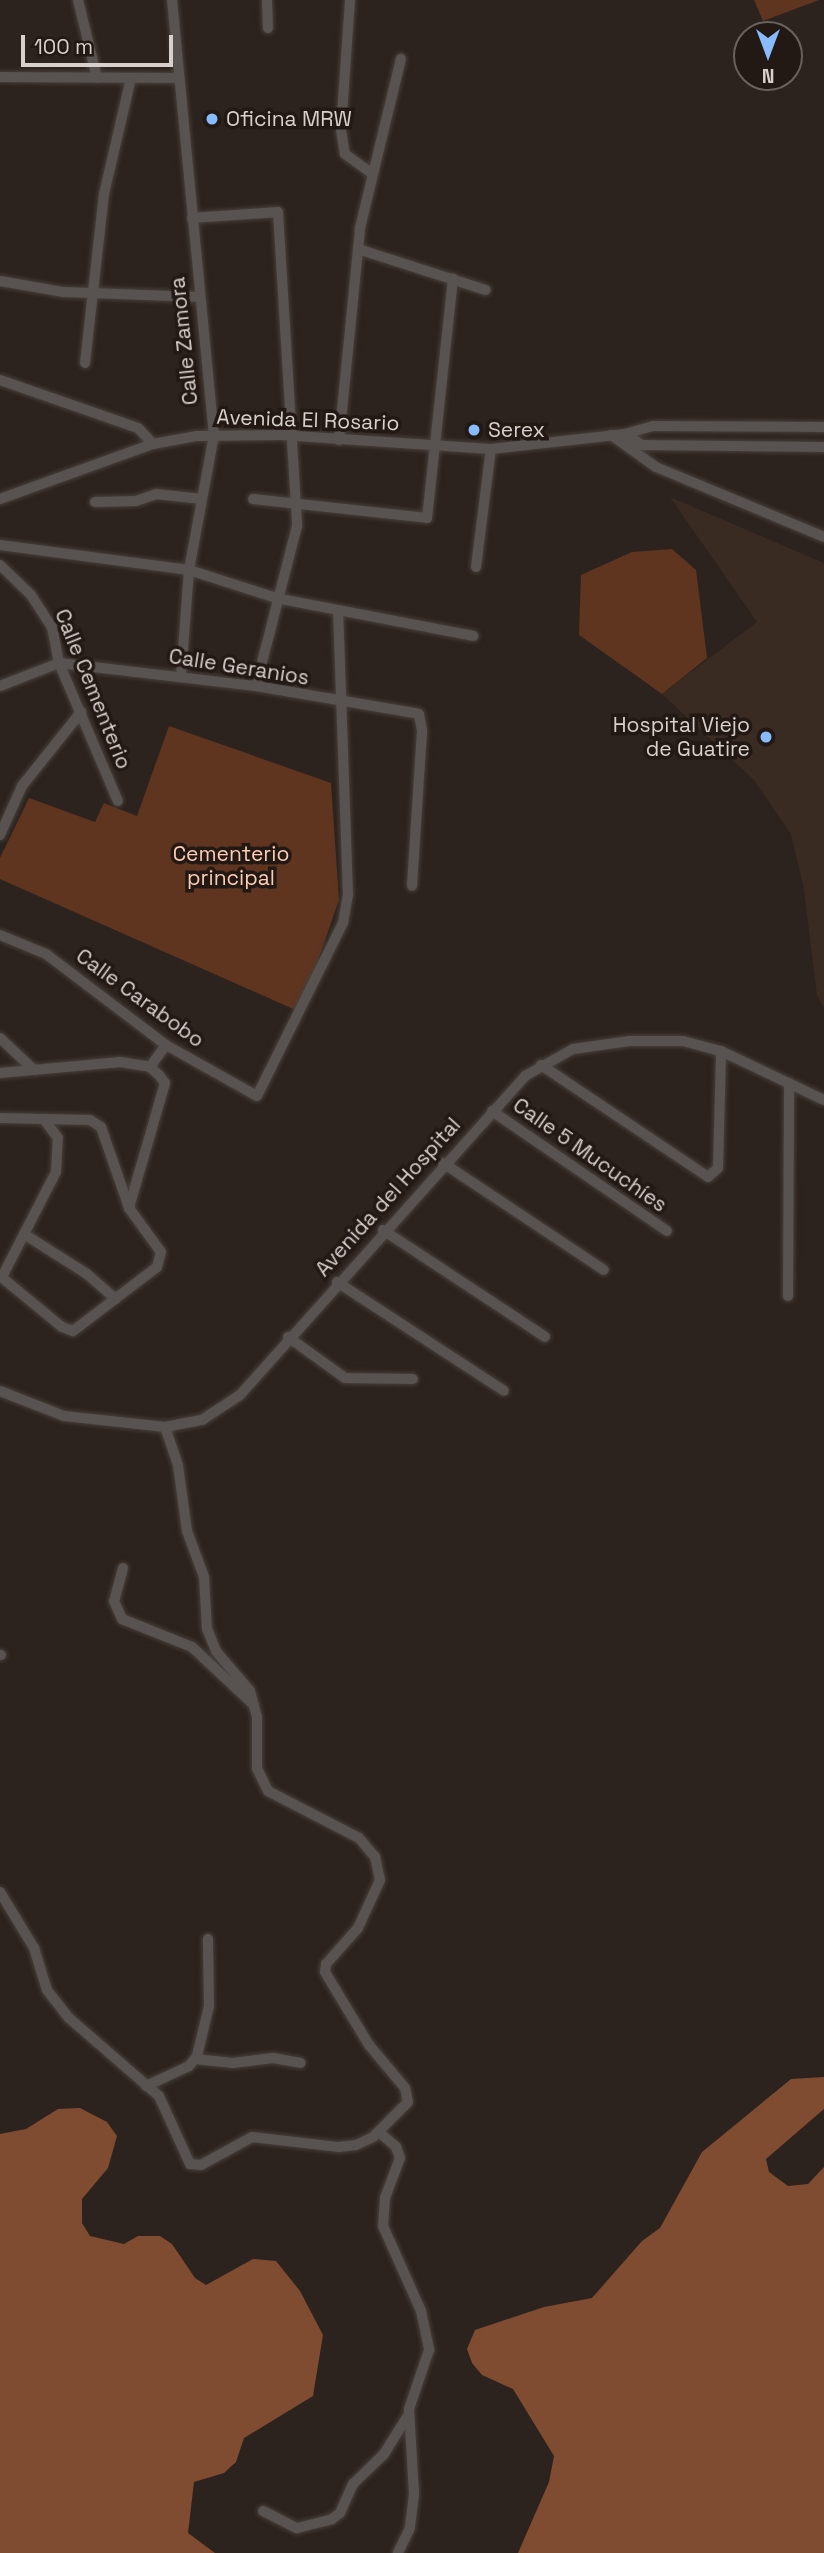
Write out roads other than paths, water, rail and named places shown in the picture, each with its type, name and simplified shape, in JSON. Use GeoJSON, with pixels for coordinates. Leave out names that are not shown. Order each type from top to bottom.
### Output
{"type":"FeatureCollection","features":[{"type":"Feature","properties":{"kind":"street"},"geometry":{"type":"LineString","coordinates":[[78,0],[97,78]]}},
{"type":"Feature","properties":{"kind":"street","name":"Calle Zamora"},"geometry":{"type":"LineString","coordinates":[[172,0],[214,435],[189,570],[181,676]]}},
{"type":"Feature","properties":{"kind":"street"},"geometry":{"type":"LineString","coordinates":[[267,0],[268,27]]}},
{"type":"Feature","properties":{"kind":"street"},"geometry":{"type":"LineString","coordinates":[[350,0],[341,130],[345,154],[370,173]]}},
{"type":"Feature","properties":{"kind":"street"},"geometry":{"type":"LineString","coordinates":[[339,440],[358,249],[370,173],[401,59]]}},
{"type":"Feature","properties":{"kind":"street"},"geometry":{"type":"LineString","coordinates":[[0,77],[179,78]]}},
{"type":"Feature","properties":{"kind":"street"},"geometry":{"type":"LineString","coordinates":[[85,363],[90,294],[103,194],[131,78]]}},
{"type":"Feature","properties":{"kind":"street"},"geometry":{"type":"LineString","coordinates":[[192,218],[278,212],[297,526],[276,598],[256,687]]}},
{"type":"Feature","properties":{"kind":"street"},"geometry":{"type":"LineString","coordinates":[[358,249],[486,290]]}},
{"type":"Feature","properties":{"kind":"street"},"geometry":{"type":"LineString","coordinates":[[253,499],[427,518],[453,278]]}},
{"type":"Feature","properties":{"kind":"street"},"geometry":{"type":"LineString","coordinates":[[0,282],[90,294],[199,297]]}},
{"type":"Feature","properties":{"kind":"street"},"geometry":{"type":"LineString","coordinates":[[0,380],[138,428],[153,444]]}},
{"type":"Feature","properties":{"kind":"street","name":"Avenida El Rosario"},"geometry":{"type":"LineString","coordinates":[[0,499],[153,444],[214,435],[292,436],[491,449],[625,434],[669,425],[824,427]]}},
{"type":"Feature","properties":{"kind":"street","name":"Avenida El Rosario"},"geometry":{"type":"LineString","coordinates":[[625,434],[642,445],[824,447]]}},
{"type":"Feature","properties":{"kind":"street"},"geometry":{"type":"LineString","coordinates":[[611,435],[656,467],[824,537]]}},
{"type":"Feature","properties":{"kind":"street"},"geometry":{"type":"LineString","coordinates":[[476,567],[491,449]]}},
{"type":"Feature","properties":{"kind":"street"},"geometry":{"type":"LineString","coordinates":[[95,502],[136,501],[156,494],[202,499]]}},
{"type":"Feature","properties":{"kind":"street"},"geometry":{"type":"LineString","coordinates":[[0,545],[56,556],[131,560],[189,570],[276,598],[473,636]]}},
{"type":"Feature","properties":{"kind":"street","name":"Calle Cementerio"},"geometry":{"type":"LineString","coordinates":[[0,565],[31,596],[52,627],[59,663],[118,801]]}},
{"type":"Feature","properties":{"kind":"street"},"geometry":{"type":"LineString","coordinates":[[338,610],[341,703]]}},
{"type":"Feature","properties":{"kind":"street"},"geometry":{"type":"LineString","coordinates":[[0,686],[59,663]]}},
{"type":"Feature","properties":{"kind":"street","name":"Calle Geranios"},"geometry":{"type":"LineString","coordinates":[[59,663],[181,676],[341,703],[412,711],[423,720],[412,886]]}},
{"type":"Feature","properties":{"kind":"street","name":"Calle Carabobo"},"geometry":{"type":"LineString","coordinates":[[0,935],[46,954],[166,1045],[257,1096],[343,923],[348,895],[341,703]]}},
{"type":"Feature","properties":{"kind":"street"},"geometry":{"type":"LineString","coordinates":[[0,835],[22,786],[81,712]]}},
{"type":"Feature","properties":{"kind":"street"},"geometry":{"type":"LineString","coordinates":[[0,1038],[34,1070]]}},
{"type":"Feature","properties":{"kind":"street","name":"Avenida del Hospital"},"geometry":{"type":"LineString","coordinates":[[2,1397],[64,1416],[165,1427],[202,1420],[240,1395],[288,1337],[492,1111],[541,1065],[573,1049],[629,1041],[683,1041],[721,1051],[824,1100]]}},
{"type":"Feature","properties":{"kind":"street"},"geometry":{"type":"LineString","coordinates":[[150,1067],[166,1045]]}},
{"type":"Feature","properties":{"kind":"street"},"geometry":{"type":"LineString","coordinates":[[541,1065],[708,1177],[718,1168],[721,1051]]}},
{"type":"Feature","properties":{"kind":"street"},"geometry":{"type":"LineString","coordinates":[[0,1073],[109,1062],[150,1067],[165,1083],[129,1208]]}},
{"type":"Feature","properties":{"kind":"street"},"geometry":{"type":"LineString","coordinates":[[788,1296],[789,1083]]}},
{"type":"Feature","properties":{"kind":"street","name":"Calle 5 Mucuchíes"},"geometry":{"type":"LineString","coordinates":[[492,1111],[667,1231]]}},
{"type":"Feature","properties":{"kind":"street"},"geometry":{"type":"LineString","coordinates":[[0,1118],[90,1120],[101,1127],[129,1208],[153,1235],[161,1261],[80,1329],[67,1330],[1,1277],[60,1156],[58,1138],[45,1121]]}},
{"type":"Feature","properties":{"kind":"street"},"geometry":{"type":"LineString","coordinates":[[443,1163],[604,1270]]}},
{"type":"Feature","properties":{"kind":"street"},"geometry":{"type":"LineString","coordinates":[[383,1230],[544,1337]]}},
{"type":"Feature","properties":{"kind":"street"},"geometry":{"type":"LineString","coordinates":[[24,1234],[88,1274],[116,1299]]}},
{"type":"Feature","properties":{"kind":"street"},"geometry":{"type":"LineString","coordinates":[[337,1282],[504,1391]]}},
{"type":"Feature","properties":{"kind":"street"},"geometry":{"type":"LineString","coordinates":[[288,1337],[345,1378],[413,1379]]}},
{"type":"Feature","properties":{"kind":"street"},"geometry":{"type":"LineString","coordinates":[[0,1892],[34,1948],[47,1990],[68,2018],[159,2096],[195,2166],[252,2137],[338,2147],[367,2141],[408,2102],[409,2095],[369,2045],[325,1972],[326,1964],[358,1928],[380,1880],[374,1857],[359,1838],[268,1791],[257,1769],[254,1705],[250,1691],[216,1651],[207,1629],[204,1577],[187,1531],[178,1465],[165,1427]]}},
{"type":"Feature","properties":{"kind":"street"},"geometry":{"type":"LineString","coordinates":[[123,1568],[114,1601],[122,1619],[192,1647],[254,1705]]}},
{"type":"Feature","properties":{"kind":"street"},"geometry":{"type":"LineString","coordinates":[[195,2059],[209,2006],[208,1939]]}},
{"type":"Feature","properties":{"kind":"street"},"geometry":{"type":"LineString","coordinates":[[146,2086],[195,2059],[233,2063],[272,2058],[301,2063]]}},
{"type":"Feature","properties":{"kind":"street"},"geometry":{"type":"LineString","coordinates":[[263,2511],[297,2528],[332,2519],[340,2512],[353,2484],[384,2454],[410,2414],[425,2371],[428,2339],[421,2311],[383,2226],[383,2206],[400,2158],[396,2147],[379,2132]]}},
{"type":"Feature","properties":{"kind":"street"},"geometry":{"type":"LineString","coordinates":[[398,2553],[410,2528],[414,2494],[410,2414]]}},
{"type":"Feature","properties":{"kind":"place","name":"Oficina MRW"},"geometry":{"type":"Point","coordinates":[212,119]}},
{"type":"Feature","properties":{"kind":"place","name":"Serex"},"geometry":{"type":"Point","coordinates":[474,430]}},
{"type":"Feature","properties":{"kind":"place","name":"Hospital Viejo de Guatire"},"geometry":{"type":"Point","coordinates":[766,737]}},
{"type":"Feature","properties":{"kind":"park label","name":"Cementerio principal"},"geometry":{"type":"Point","coordinates":[231,866]}}]}
